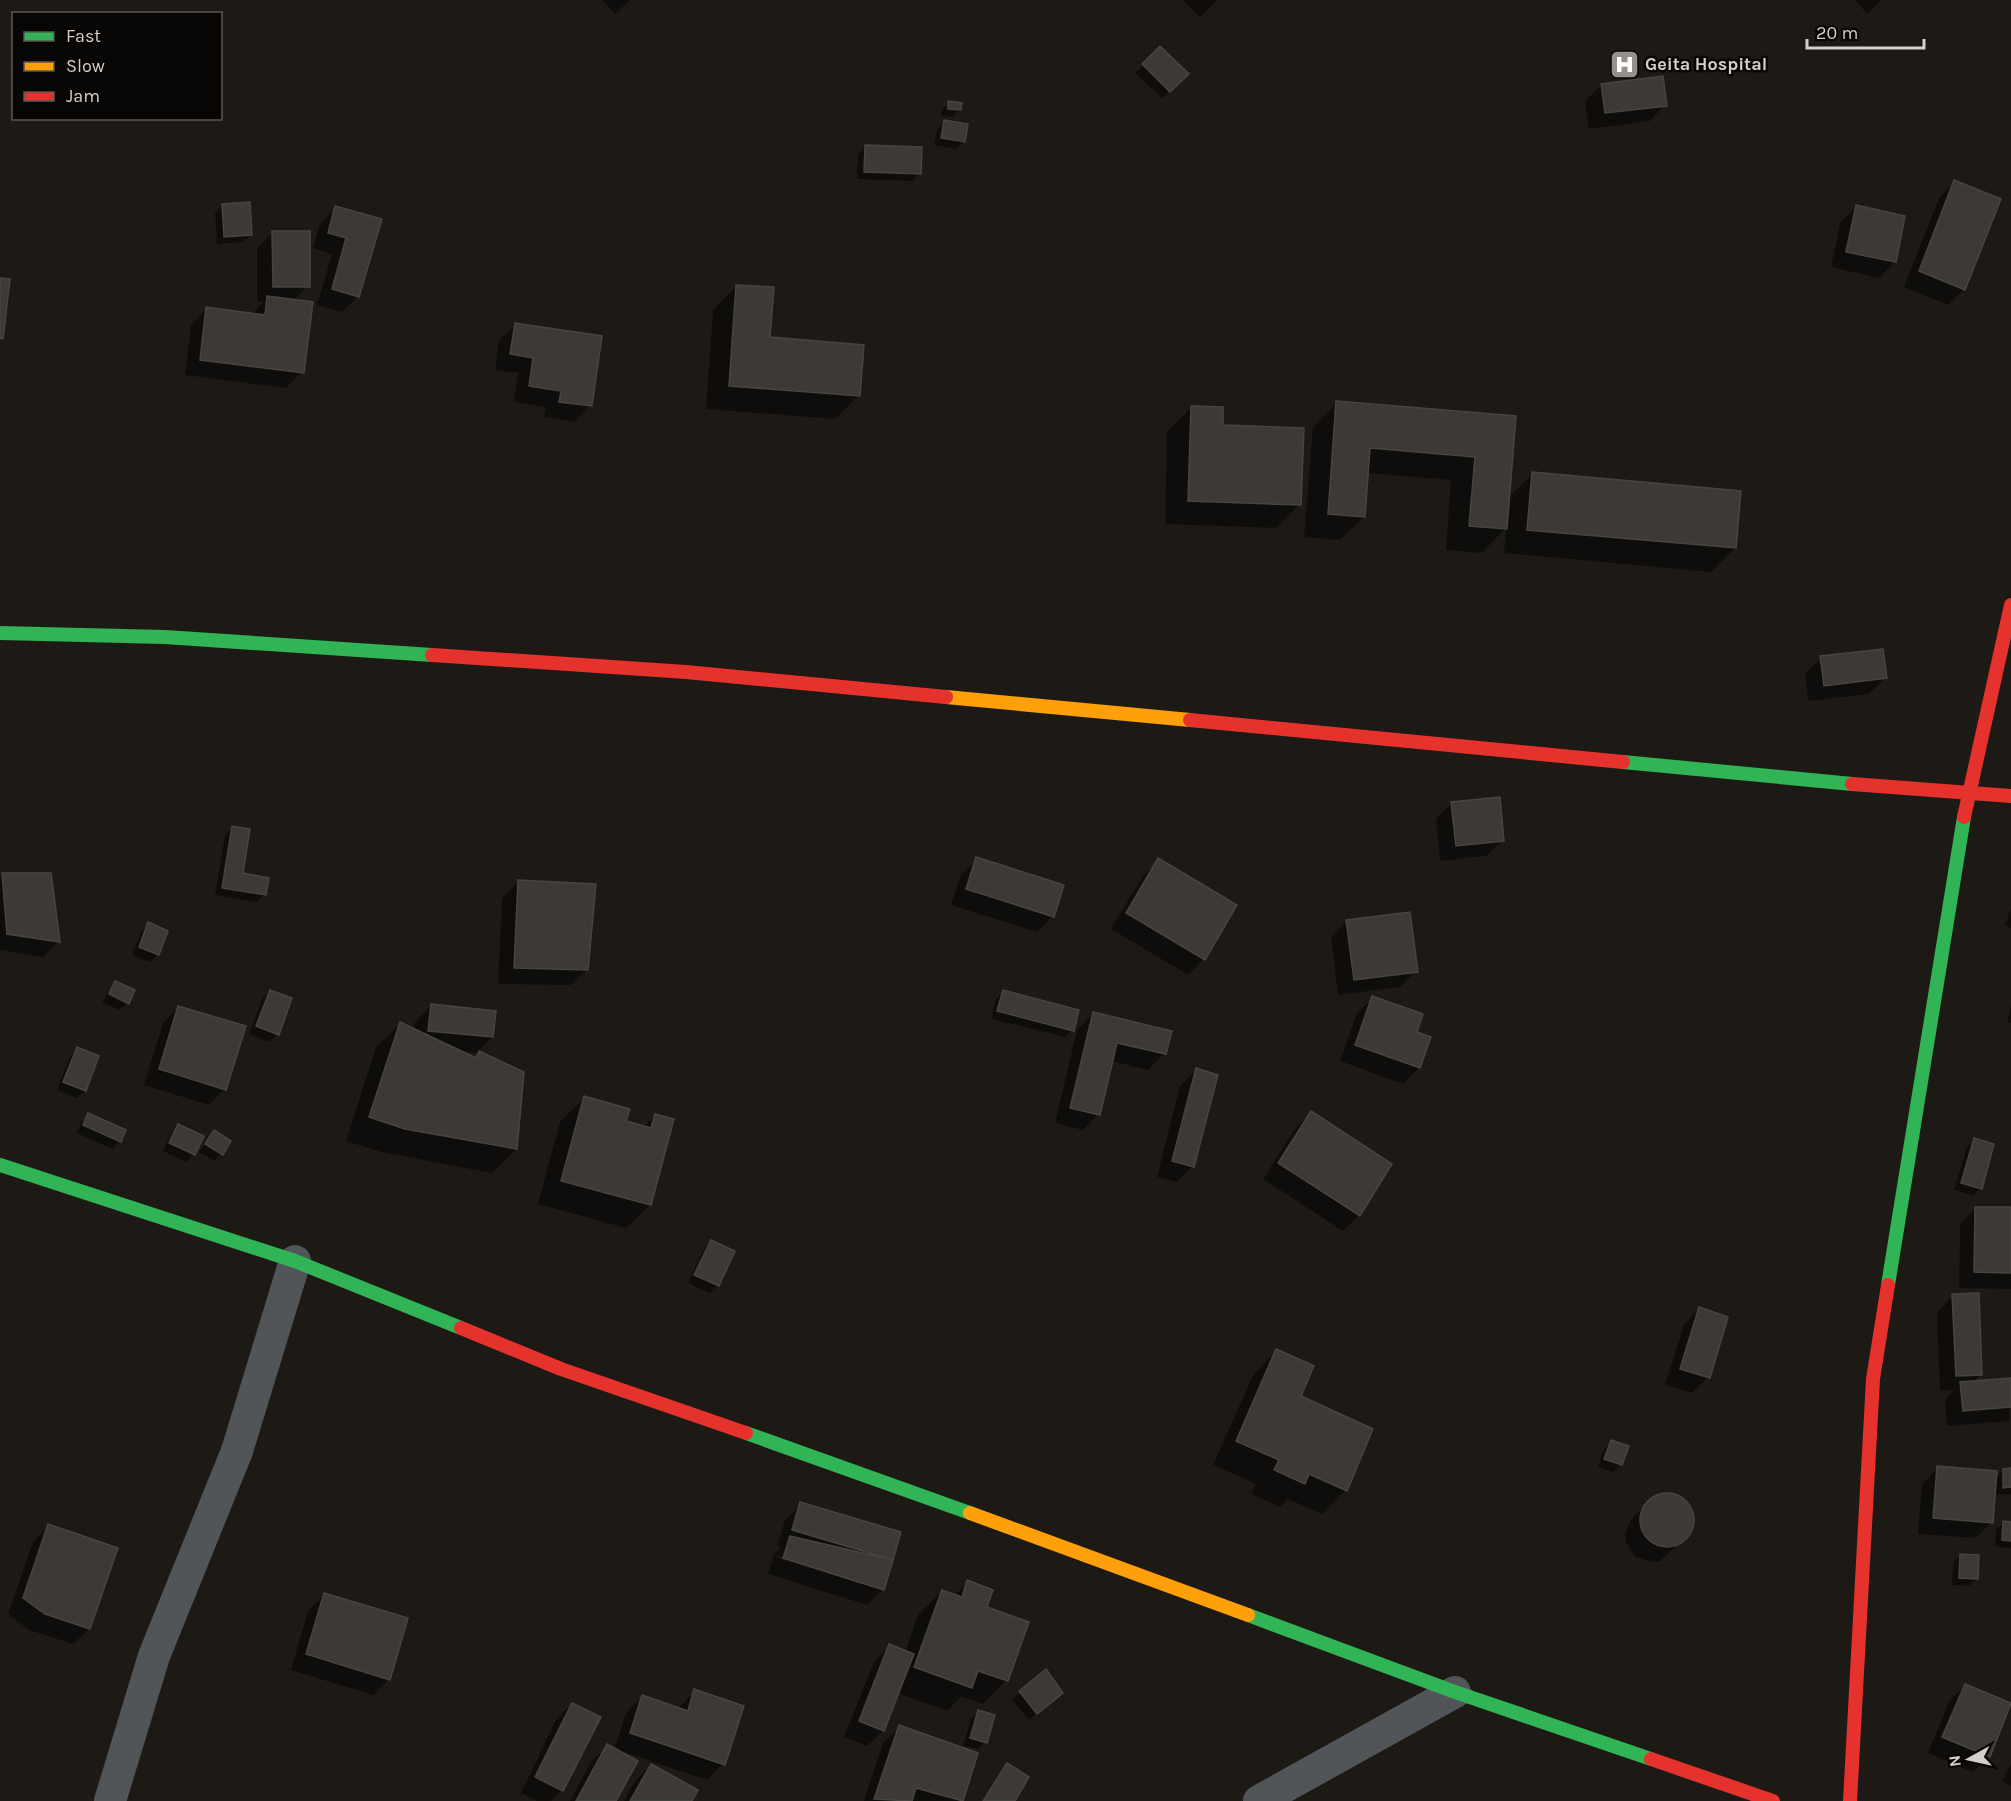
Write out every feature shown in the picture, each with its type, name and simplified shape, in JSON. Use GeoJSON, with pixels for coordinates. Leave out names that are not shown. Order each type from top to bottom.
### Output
{"type":"FeatureCollection","features":[{"type":"Feature","properties":{"kind":"street"},"geometry":{"type":"LineString","coordinates":[[1850,1801],[1873,1379],[1968,794],[2011,604]]}},
{"type":"Feature","properties":{"kind":"street"},"geometry":{"type":"LineString","coordinates":[[0,633],[165,637],[686,672],[1968,794],[2011,796]]}},
{"type":"Feature","properties":{"kind":"street"},"geometry":{"type":"LineString","coordinates":[[0,1165],[295,1261],[561,1369],[871,1476],[1455,1692],[1773,1801]]}},
{"type":"Feature","properties":{"kind":"street"},"geometry":{"type":"LineString","coordinates":[[110,1801],[154,1656],[237,1451],[295,1261]]}},
{"type":"Feature","properties":{"kind":"street"},"geometry":{"type":"LineString","coordinates":[[1259,1801],[1455,1692]]}},
{"type":"Feature","properties":{"kind":"building"},"geometry":{"type":"Polygon","coordinates":[[[1160,46],[1189,74],[1170,92],[1142,64],[1160,46]]]}},
{"type":"Feature","properties":{"kind":"building"},"geometry":{"type":"Polygon","coordinates":[[[1663,76],[1667,106],[1605,113],[1601,84],[1663,76]]]}},
{"type":"Feature","properties":{"kind":"building"},"geometry":{"type":"Polygon","coordinates":[[[948,101],[962,103],[961,110],[948,109],[948,101]]]}},
{"type":"Feature","properties":{"kind":"building"},"geometry":{"type":"Polygon","coordinates":[[[944,120],[968,124],[965,142],[941,138],[944,120]]]}},
{"type":"Feature","properties":{"kind":"building"},"geometry":{"type":"Polygon","coordinates":[[[865,145],[922,147],[921,174],[864,172],[865,145]]]}},
{"type":"Feature","properties":{"kind":"building"},"geometry":{"type":"Polygon","coordinates":[[[1954,180],[2001,199],[1965,290],[1919,271],[1954,180]]]}},
{"type":"Feature","properties":{"kind":"building"},"geometry":{"type":"Polygon","coordinates":[[[250,202],[252,235],[224,237],[222,204],[250,202]]]}},
{"type":"Feature","properties":{"kind":"building"},"geometry":{"type":"Polygon","coordinates":[[[1856,205],[1905,216],[1896,262],[1846,252],[1856,205]]]}},
{"type":"Feature","properties":{"kind":"building"},"geometry":{"type":"Polygon","coordinates":[[[335,206],[382,219],[359,297],[332,289],[346,238],[328,233],[335,206]]]}},
{"type":"Feature","properties":{"kind":"building"},"geometry":{"type":"Polygon","coordinates":[[[272,231],[310,231],[310,287],[273,287],[272,231]]]}},
{"type":"Feature","properties":{"kind":"building"},"geometry":{"type":"Polygon","coordinates":[[[0,278],[10,279],[3,339],[0,338],[0,278]]]}},
{"type":"Feature","properties":{"kind":"building"},"geometry":{"type":"Polygon","coordinates":[[[736,285],[774,287],[770,337],[864,345],[860,396],[729,386],[736,285]]]}},
{"type":"Feature","properties":{"kind":"building"},"geometry":{"type":"Polygon","coordinates":[[[267,296],[313,302],[304,373],[200,360],[206,307],[265,315],[267,296]]]}},
{"type":"Feature","properties":{"kind":"building"},"geometry":{"type":"Polygon","coordinates":[[[515,323],[602,336],[592,406],[559,402],[561,391],[529,386],[533,358],[510,354],[515,323]]]}},
{"type":"Feature","properties":{"kind":"building"},"geometry":{"type":"Polygon","coordinates":[[[1336,401],[1516,416],[1507,529],[1469,526],[1475,457],[1370,448],[1365,517],[1328,514],[1336,401]]]}},
{"type":"Feature","properties":{"kind":"building"},"geometry":{"type":"Polygon","coordinates":[[[1191,406],[1223,407],[1223,425],[1304,428],[1301,505],[1188,501],[1191,406]]]}},
{"type":"Feature","properties":{"kind":"building"},"geometry":{"type":"Polygon","coordinates":[[[1532,472],[1741,491],[1736,548],[1527,530],[1532,472]]]}},
{"type":"Feature","properties":{"kind":"building"},"geometry":{"type":"Polygon","coordinates":[[[1883,649],[1887,678],[1824,686],[1820,656],[1883,649]]]}},
{"type":"Feature","properties":{"kind":"building"},"geometry":{"type":"Polygon","coordinates":[[[1500,797],[1504,841],[1456,846],[1451,802],[1500,797]]]}},
{"type":"Feature","properties":{"kind":"building"},"geometry":{"type":"Polygon","coordinates":[[[232,826],[250,829],[243,873],[269,878],[266,895],[222,888],[232,826]]]}},
{"type":"Feature","properties":{"kind":"building"},"geometry":{"type":"Polygon","coordinates":[[[976,857],[1064,885],[1054,917],[966,889],[976,857]]]}},
{"type":"Feature","properties":{"kind":"building"},"geometry":{"type":"Polygon","coordinates":[[[1158,858],[1237,905],[1205,960],[1126,913],[1158,858]]]}},
{"type":"Feature","properties":{"kind":"building"},"geometry":{"type":"Polygon","coordinates":[[[2,873],[51,873],[60,942],[7,934],[2,873]]]}},
{"type":"Feature","properties":{"kind":"building"},"geometry":{"type":"Polygon","coordinates":[[[518,880],[596,884],[588,970],[514,968],[518,880]]]}},
{"type":"Feature","properties":{"kind":"building"},"geometry":{"type":"Polygon","coordinates":[[[1410,912],[1418,972],[1354,980],[1346,920],[1410,912]]]}},
{"type":"Feature","properties":{"kind":"building"},"geometry":{"type":"Polygon","coordinates":[[[148,922],[168,931],[159,955],[139,947],[148,922]]]}},
{"type":"Feature","properties":{"kind":"building"},"geometry":{"type":"Polygon","coordinates":[[[115,981],[135,990],[129,1004],[109,994],[115,981]]]}},
{"type":"Feature","properties":{"kind":"building"},"geometry":{"type":"Polygon","coordinates":[[[270,990],[292,998],[279,1035],[256,1026],[270,990]]]}},
{"type":"Feature","properties":{"kind":"building"},"geometry":{"type":"Polygon","coordinates":[[[1003,990],[1079,1010],[1074,1031],[997,1011],[1003,990]]]}},
{"type":"Feature","properties":{"kind":"building"},"geometry":{"type":"Polygon","coordinates":[[[1372,996],[1423,1014],[1417,1032],[1431,1037],[1420,1068],[1355,1045],[1372,996]]]}},
{"type":"Feature","properties":{"kind":"building"},"geometry":{"type":"Polygon","coordinates":[[[431,1004],[496,1011],[493,1037],[428,1031],[431,1004]]]}},
{"type":"Feature","properties":{"kind":"building"},"geometry":{"type":"Polygon","coordinates":[[[178,1006],[246,1026],[226,1090],[159,1069],[178,1006]]]}},
{"type":"Feature","properties":{"kind":"building"},"geometry":{"type":"Polygon","coordinates":[[[1093,1012],[1172,1031],[1166,1054],[1117,1043],[1100,1115],[1070,1108],[1093,1012]]]}},
{"type":"Feature","properties":{"kind":"building"},"geometry":{"type":"Polygon","coordinates":[[[400,1022],[476,1058],[479,1051],[524,1072],[517,1149],[405,1129],[369,1117],[400,1022]]]}},
{"type":"Feature","properties":{"kind":"building"},"geometry":{"type":"Polygon","coordinates":[[[77,1047],[99,1056],[86,1091],[63,1082],[77,1047]]]}},
{"type":"Feature","properties":{"kind":"building"},"geometry":{"type":"Polygon","coordinates":[[[1196,1068],[1218,1075],[1194,1167],[1172,1161],[1196,1068]]]}},
{"type":"Feature","properties":{"kind":"building"},"geometry":{"type":"Polygon","coordinates":[[[584,1096],[630,1109],[626,1121],[651,1128],[655,1114],[674,1119],[651,1205],[561,1181],[584,1096]]]}},
{"type":"Feature","properties":{"kind":"building"},"geometry":{"type":"Polygon","coordinates":[[[1311,1111],[1392,1164],[1360,1216],[1278,1163],[1311,1111]]]}},
{"type":"Feature","properties":{"kind":"building"},"geometry":{"type":"Polygon","coordinates":[[[88,1113],[126,1130],[121,1142],[83,1125],[88,1113]]]}},
{"type":"Feature","properties":{"kind":"building"},"geometry":{"type":"Polygon","coordinates":[[[178,1124],[204,1136],[195,1155],[169,1143],[178,1124]]]}},
{"type":"Feature","properties":{"kind":"building"},"geometry":{"type":"Polygon","coordinates":[[[214,1130],[231,1141],[223,1155],[205,1144],[214,1130]]]}},
{"type":"Feature","properties":{"kind":"building"},"geometry":{"type":"Polygon","coordinates":[[[1974,1138],[1994,1144],[1982,1189],[1961,1183],[1974,1138]]]}},
{"type":"Feature","properties":{"kind":"building"},"geometry":{"type":"Polygon","coordinates":[[[1975,1207],[2011,1207],[2011,1273],[1974,1272],[1975,1207]]]}},
{"type":"Feature","properties":{"kind":"building"},"geometry":{"type":"Polygon","coordinates":[[[711,1240],[735,1251],[719,1286],[694,1275],[711,1240]]]}},
{"type":"Feature","properties":{"kind":"building"},"geometry":{"type":"Polygon","coordinates":[[[1979,1293],[1982,1375],[1956,1376],[1952,1294],[1979,1293]]]}},
{"type":"Feature","properties":{"kind":"building"},"geometry":{"type":"Polygon","coordinates":[[[1699,1307],[1728,1317],[1710,1378],[1680,1369],[1699,1307]]]}},
{"type":"Feature","properties":{"kind":"building"},"geometry":{"type":"Polygon","coordinates":[[[1276,1349],[1314,1366],[1301,1396],[1373,1429],[1347,1491],[1309,1474],[1305,1484],[1274,1470],[1279,1460],[1236,1441],[1276,1349]]]}},
{"type":"Feature","properties":{"kind":"building"},"geometry":{"type":"Polygon","coordinates":[[[2011,1378],[2011,1407],[1963,1411],[1960,1382],[2011,1378]]]}},
{"type":"Feature","properties":{"kind":"building"},"geometry":{"type":"Polygon","coordinates":[[[1611,1440],[1629,1446],[1622,1465],[1604,1459],[1611,1440]]]}},
{"type":"Feature","properties":{"kind":"building"},"geometry":{"type":"Polygon","coordinates":[[[1937,1466],[1997,1471],[1993,1523],[1933,1518],[1937,1466]]]}},
{"type":"Feature","properties":{"kind":"building"},"geometry":{"type":"Polygon","coordinates":[[[2011,1468],[2011,1487],[2003,1488],[2003,1469],[2011,1468]]]}},
{"type":"Feature","properties":{"kind":"building"},"geometry":{"type":"Polygon","coordinates":[[[1667,1493],[1677,1495],[1686,1501],[1692,1510],[1694,1520],[1692,1530],[1686,1539],[1677,1545],[1667,1547],[1657,1545],[1648,1539],[1642,1530],[1640,1520],[1642,1510],[1648,1501],[1657,1495],[1667,1493]]]}},
{"type":"Feature","properties":{"kind":"building"},"geometry":{"type":"Polygon","coordinates":[[[800,1502],[901,1532],[893,1560],[792,1530],[800,1502]]]}},
{"type":"Feature","properties":{"kind":"building"},"geometry":{"type":"Polygon","coordinates":[[[2003,1521],[2011,1522],[2011,1541],[2002,1540],[2003,1521]]]}},
{"type":"Feature","properties":{"kind":"building"},"geometry":{"type":"Polygon","coordinates":[[[48,1524],[118,1548],[90,1629],[45,1614],[23,1598],[48,1524]]]}},
{"type":"Feature","properties":{"kind":"building"},"geometry":{"type":"Polygon","coordinates":[[[790,1536],[893,1560],[884,1590],[783,1558],[790,1536]]]}},
{"type":"Feature","properties":{"kind":"building"},"geometry":{"type":"Polygon","coordinates":[[[1960,1554],[1979,1555],[1978,1579],[1959,1578],[1960,1554]]]}},
{"type":"Feature","properties":{"kind":"building"},"geometry":{"type":"Polygon","coordinates":[[[967,1580],[993,1590],[987,1607],[1029,1622],[1008,1681],[978,1671],[972,1688],[914,1667],[942,1590],[962,1597],[967,1580]]]}},
{"type":"Feature","properties":{"kind":"building"},"geometry":{"type":"Polygon","coordinates":[[[324,1593],[408,1618],[390,1680],[306,1654],[324,1593]]]}},
{"type":"Feature","properties":{"kind":"building"},"geometry":{"type":"Polygon","coordinates":[[[889,1644],[914,1654],[884,1731],[859,1721],[889,1644]]]}},
{"type":"Feature","properties":{"kind":"building"},"geometry":{"type":"Polygon","coordinates":[[[1046,1669],[1063,1693],[1037,1714],[1019,1691],[1046,1669]]]}},
{"type":"Feature","properties":{"kind":"building"},"geometry":{"type":"Polygon","coordinates":[[[1965,1684],[2011,1703],[1990,1757],[1942,1737],[1965,1684]]]}},
{"type":"Feature","properties":{"kind":"building"},"geometry":{"type":"Polygon","coordinates":[[[694,1689],[744,1706],[725,1765],[630,1733],[642,1695],[688,1711],[694,1689]]]}},
{"type":"Feature","properties":{"kind":"building"},"geometry":{"type":"Polygon","coordinates":[[[572,1703],[601,1717],[563,1791],[535,1777],[572,1703]]]}},
{"type":"Feature","properties":{"kind":"building"},"geometry":{"type":"Polygon","coordinates":[[[978,1710],[995,1715],[987,1743],[970,1738],[978,1710]]]}},
{"type":"Feature","properties":{"kind":"building"},"geometry":{"type":"Polygon","coordinates":[[[899,1725],[978,1753],[963,1801],[916,1788],[912,1801],[874,1799],[899,1725]]]}},
{"type":"Feature","properties":{"kind":"building"},"geometry":{"type":"Polygon","coordinates":[[[607,1744],[638,1761],[616,1801],[576,1801],[607,1744]]]}},
{"type":"Feature","properties":{"kind":"building"},"geometry":{"type":"Polygon","coordinates":[[[1007,1763],[1029,1777],[1015,1801],[983,1801],[1007,1763]]]}},
{"type":"Feature","properties":{"kind":"building"},"geometry":{"type":"Polygon","coordinates":[[[651,1764],[698,1790],[692,1801],[630,1801],[651,1764]]]}},
{"type":"Feature","properties":{"kind":"traffic: fast"},"geometry":{"type":"LineString","coordinates":[[0,633],[165,637],[432,655]]}},
{"type":"Feature","properties":{"kind":"traffic: fast"},"geometry":{"type":"LineString","coordinates":[[1623,762],[1852,784]]}},
{"type":"Feature","properties":{"kind":"traffic: fast"},"geometry":{"type":"LineString","coordinates":[[1888,1285],[1964,817]]}},
{"type":"Feature","properties":{"kind":"traffic: fast"},"geometry":{"type":"LineString","coordinates":[[0,1165],[295,1261],[461,1328]]}},
{"type":"Feature","properties":{"kind":"traffic: fast"},"geometry":{"type":"LineString","coordinates":[[746,1433],[970,1513]]}},
{"type":"Feature","properties":{"kind":"traffic: fast"},"geometry":{"type":"LineString","coordinates":[[1248,1615],[1455,1692],[1651,1759]]}},
{"type":"Feature","properties":{"kind":"traffic: slow"},"geometry":{"type":"LineString","coordinates":[[946,697],[1190,720]]}},
{"type":"Feature","properties":{"kind":"traffic: slow"},"geometry":{"type":"LineString","coordinates":[[970,1513],[1248,1615]]}},
{"type":"Feature","properties":{"kind":"traffic: jam"},"geometry":{"type":"LineString","coordinates":[[1964,817],[2011,605]]}},
{"type":"Feature","properties":{"kind":"traffic: jam"},"geometry":{"type":"LineString","coordinates":[[432,655],[686,672],[946,697]]}},
{"type":"Feature","properties":{"kind":"traffic: jam"},"geometry":{"type":"LineString","coordinates":[[1190,720],[1623,762]]}},
{"type":"Feature","properties":{"kind":"traffic: jam"},"geometry":{"type":"LineString","coordinates":[[1852,784],[2011,796]]}},
{"type":"Feature","properties":{"kind":"traffic: jam"},"geometry":{"type":"LineString","coordinates":[[1850,1801],[1873,1379],[1888,1285]]}},
{"type":"Feature","properties":{"kind":"traffic: jam"},"geometry":{"type":"LineString","coordinates":[[461,1328],[561,1369],[746,1433]]}},
{"type":"Feature","properties":{"kind":"traffic: jam"},"geometry":{"type":"LineString","coordinates":[[1651,1759],[1773,1801]]}},
{"type":"Feature","properties":{"kind":"place","name":"Geita Hospital"},"geometry":{"type":"Point","coordinates":[1624,64]}}]}
